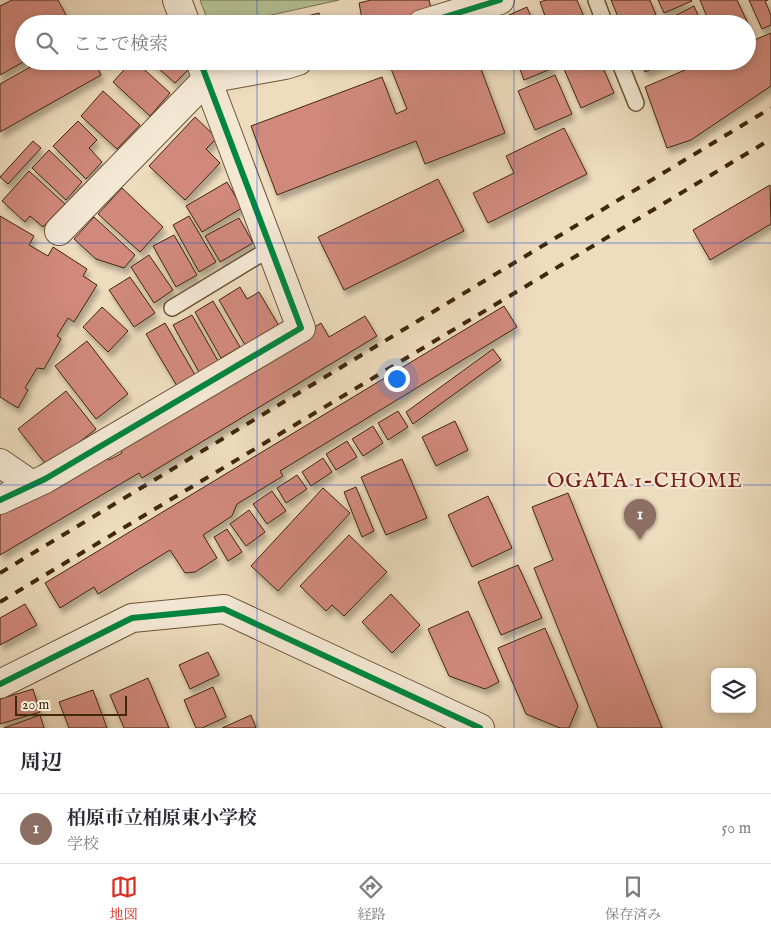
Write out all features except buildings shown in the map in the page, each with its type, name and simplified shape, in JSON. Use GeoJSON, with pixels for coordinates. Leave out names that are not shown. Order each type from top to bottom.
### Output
{"type":"FeatureCollection","features":[{"type":"Feature","properties":{"kind":"street"},"geometry":{"type":"LineString","coordinates":[[177,0],[183,15]]}},
{"type":"Feature","properties":{"kind":"street"},"geometry":{"type":"LineString","coordinates":[[451,15],[500,0]]}},
{"type":"Feature","properties":{"kind":"street"},"geometry":{"type":"LineString","coordinates":[[0,500],[45,479],[300,328],[203,70],[59,231]]}},
{"type":"Feature","properties":{"kind":"street"},"geometry":{"type":"LineString","coordinates":[[0,463],[32,485]]}},
{"type":"Feature","properties":{"kind":"street"},"geometry":{"type":"LineString","coordinates":[[0,684],[132,618],[224,609],[469,726]]}},
{"type":"Feature","properties":{"kind":"lane"},"geometry":{"type":"LineString","coordinates":[[596,0],[602,15]]}},
{"type":"Feature","properties":{"kind":"lane"},"geometry":{"type":"LineString","coordinates":[[623,70],[636,104]]}},
{"type":"Feature","properties":{"kind":"lane"},"geometry":{"type":"LineString","coordinates":[[172,308],[271,248]]}},
{"type":"Feature","properties":{"kind":"green space"},"geometry":{"type":"Polygon","coordinates":[[[200,0],[339,0],[272,15],[206,15],[200,0]]]}},
{"type":"Feature","properties":{"kind":"railway"},"geometry":{"type":"LineString","coordinates":[[0,573],[771,108]]}},
{"type":"Feature","properties":{"kind":"railway"},"geometry":{"type":"LineString","coordinates":[[0,602],[771,139]]}},
{"type":"Feature","properties":{"kind":"cycle path"},"geometry":{"type":"LineString","coordinates":[[451,15],[500,0]]}},
{"type":"Feature","properties":{"kind":"cycle path"},"geometry":{"type":"LineString","coordinates":[[0,500],[45,479],[301,328],[203,70]]}},
{"type":"Feature","properties":{"kind":"cycle path"},"geometry":{"type":"LineString","coordinates":[[0,684],[132,618],[224,609],[480,728]]}},
{"type":"Feature","properties":{"kind":"place","name":"柏原市立柏原東小学校"},"geometry":{"type":"Point","coordinates":[640,540]}},
{"type":"Feature","properties":{"kind":"district","name":"OGATA 1-CHOME"},"geometry":{"type":"Point","coordinates":[645,481]}}]}
